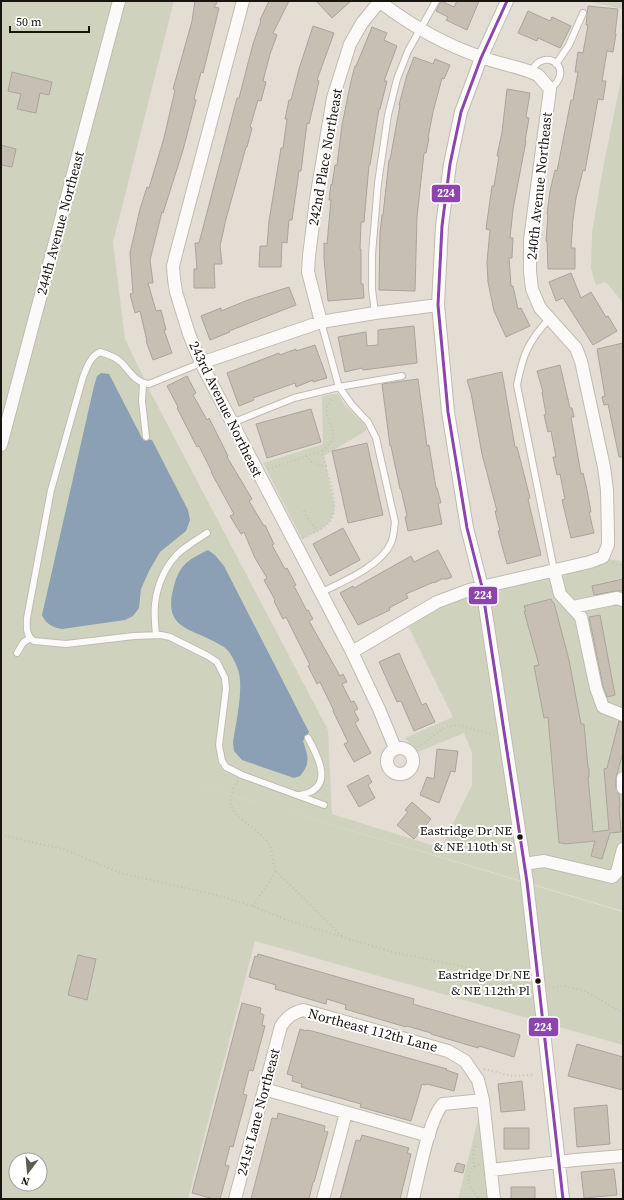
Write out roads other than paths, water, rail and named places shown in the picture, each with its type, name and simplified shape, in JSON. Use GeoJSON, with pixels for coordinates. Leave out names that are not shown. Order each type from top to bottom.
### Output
{"type":"FeatureCollection","features":[{"type":"Feature","properties":{"kind":"street","name":"244th Avenue Northeast"},"geometry":{"type":"LineString","coordinates":[[1,444],[119,1]]}},
{"type":"Feature","properties":{"kind":"street","name":"243rd Avenue Northeast"},"geometry":{"type":"LineString","coordinates":[[243,1],[173,266],[174,279],[181,310],[201,363],[352,652],[379,709],[395,748]]}},
{"type":"Feature","properties":{"kind":"street"},"geometry":{"type":"LineString","coordinates":[[380,1],[419,30],[481,58],[531,72],[538,76],[550,89]]}},
{"type":"Feature","properties":{"kind":"street","name":"242nd Place Northeast"},"geometry":{"type":"LineString","coordinates":[[321,322],[308,272],[308,256],[333,98],[350,44],[362,23],[380,1]]}},
{"type":"Feature","properties":{"kind":"street"},"geometry":{"type":"LineString","coordinates":[[507,1],[481,58],[461,112],[450,164],[442,226],[438,305],[448,412],[467,528],[482,587],[524,864],[563,1199]]}},
{"type":"Feature","properties":{"kind":"street","name":"240th Avenue Northeast"},"geometry":{"type":"LineString","coordinates":[[550,89],[530,240],[530,272],[532,289],[540,308],[576,348],[581,361],[604,466],[607,490],[608,535],[607,558],[554,570]]}},
{"type":"Feature","properties":{"kind":"street"},"geometry":{"type":"LineString","coordinates":[[201,363],[321,322],[438,305]]}},
{"type":"Feature","properties":{"kind":"street"},"geometry":{"type":"LineString","coordinates":[[352,652],[437,602],[469,590],[554,570],[560,594],[581,617],[596,688],[603,707],[623,715]]}},
{"type":"Feature","properties":{"kind":"street"},"geometry":{"type":"LineString","coordinates":[[573,607],[616,598],[623,600]]}},
{"type":"Feature","properties":{"kind":"street"},"geometry":{"type":"LineString","coordinates":[[403,747],[411,752],[414,761],[411,769],[403,774],[398,774],[391,770],[387,762],[388,754],[395,748],[403,747]]}},
{"type":"Feature","properties":{"kind":"street"},"geometry":{"type":"LineString","coordinates":[[623,778],[623,788]]}},
{"type":"Feature","properties":{"kind":"street"},"geometry":{"type":"LineString","coordinates":[[524,864],[544,861],[617,879],[617,872],[623,849]]}},
{"type":"Feature","properties":{"kind":"street","name":"Northeast 112th Lane"},"geometry":{"type":"LineString","coordinates":[[281,1026],[286,1018],[303,1010],[448,1051],[466,1061],[478,1080],[482,1100],[488,1166],[494,1199]]}},
{"type":"Feature","properties":{"kind":"street","name":"241st Lane Northeast"},"geometry":{"type":"LineString","coordinates":[[235,1199],[281,1026]]}},
{"type":"Feature","properties":{"kind":"street"},"geometry":{"type":"LineString","coordinates":[[264,1089],[429,1136]]}},
{"type":"Feature","properties":{"kind":"street"},"geometry":{"type":"LineString","coordinates":[[413,1199],[437,1109],[443,1104],[482,1100]]}},
{"type":"Feature","properties":{"kind":"street"},"geometry":{"type":"LineString","coordinates":[[323,1199],[346,1113]]}},
{"type":"Feature","properties":{"kind":"street"},"geometry":{"type":"LineString","coordinates":[[488,1166],[559,1162],[623,1156]]}},
{"type":"Feature","properties":{"kind":"lane"},"geometry":{"type":"LineString","coordinates":[[375,313],[372,289],[372,254],[378,182],[388,115],[397,79],[408,51],[436,1]]}},
{"type":"Feature","properties":{"kind":"lane"},"geometry":{"type":"LineString","coordinates":[[556,64],[569,45],[583,13]]}},
{"type":"Feature","properties":{"kind":"lane"},"geometry":{"type":"LineString","coordinates":[[531,72],[536,65],[545,59],[556,64],[561,70],[561,75],[556,85],[550,89]]}},
{"type":"Feature","properties":{"kind":"lane"},"geometry":{"type":"LineString","coordinates":[[549,319],[536,333],[527,347],[521,365],[517,385],[554,570]]}},
{"type":"Feature","properties":{"kind":"lane"},"geometry":{"type":"LineString","coordinates":[[320,593],[375,563],[384,554],[390,544],[394,534],[395,522],[376,438],[368,422],[352,406],[339,387],[321,322]]}},
{"type":"Feature","properties":{"kind":"lane"},"geometry":{"type":"LineString","coordinates":[[201,363],[154,383],[143,384],[137,380],[122,362],[107,354],[100,352],[95,354],[88,364],[50,490],[27,618],[27,634],[34,641],[66,644],[134,636],[161,635],[170,637],[208,656],[217,662],[225,678],[226,689],[219,745],[220,754],[226,767],[242,775],[324,805]]}},
{"type":"Feature","properties":{"kind":"lane"},"geometry":{"type":"LineString","coordinates":[[232,423],[294,398],[339,387],[402,376]]}},
{"type":"Feature","properties":{"kind":"lane"},"geometry":{"type":"LineString","coordinates":[[143,384],[142,401],[146,437]]}},
{"type":"Feature","properties":{"kind":"lane"},"geometry":{"type":"LineString","coordinates":[[156,635],[155,606],[158,587],[165,572],[173,558],[181,550],[207,532]]}},
{"type":"Feature","properties":{"kind":"lane"},"geometry":{"type":"LineString","coordinates":[[17,653],[23,643],[30,638]]}},
{"type":"Feature","properties":{"kind":"lane"},"geometry":{"type":"LineString","coordinates":[[299,796],[314,791],[319,786],[321,779],[320,763],[308,738]]}},
{"type":"Feature","properties":{"kind":"water"},"geometry":{"type":"Polygon","coordinates":[[[101,373],[109,374],[142,438],[152,440],[188,510],[190,520],[186,531],[160,552],[141,589],[139,608],[133,616],[125,620],[62,629],[50,625],[42,615],[94,386],[97,376],[101,373]]]}},
{"type":"Feature","properties":{"kind":"water"},"geometry":{"type":"Polygon","coordinates":[[[208,550],[215,555],[224,566],[309,732],[303,741],[308,759],[306,767],[300,776],[294,778],[242,760],[234,751],[233,742],[240,693],[239,674],[236,664],[232,656],[224,647],[183,626],[176,620],[172,612],[171,601],[179,572],[190,560],[208,550]]]}},
{"type":"Feature","properties":{"kind":"place","name":"Eastridge Dr NE & NE 110th St"},"geometry":{"type":"Point","coordinates":[520,837]}},
{"type":"Feature","properties":{"kind":"place","name":"Eastridge Dr NE & NE 112th Pl"},"geometry":{"type":"Point","coordinates":[538,981]}}]}
